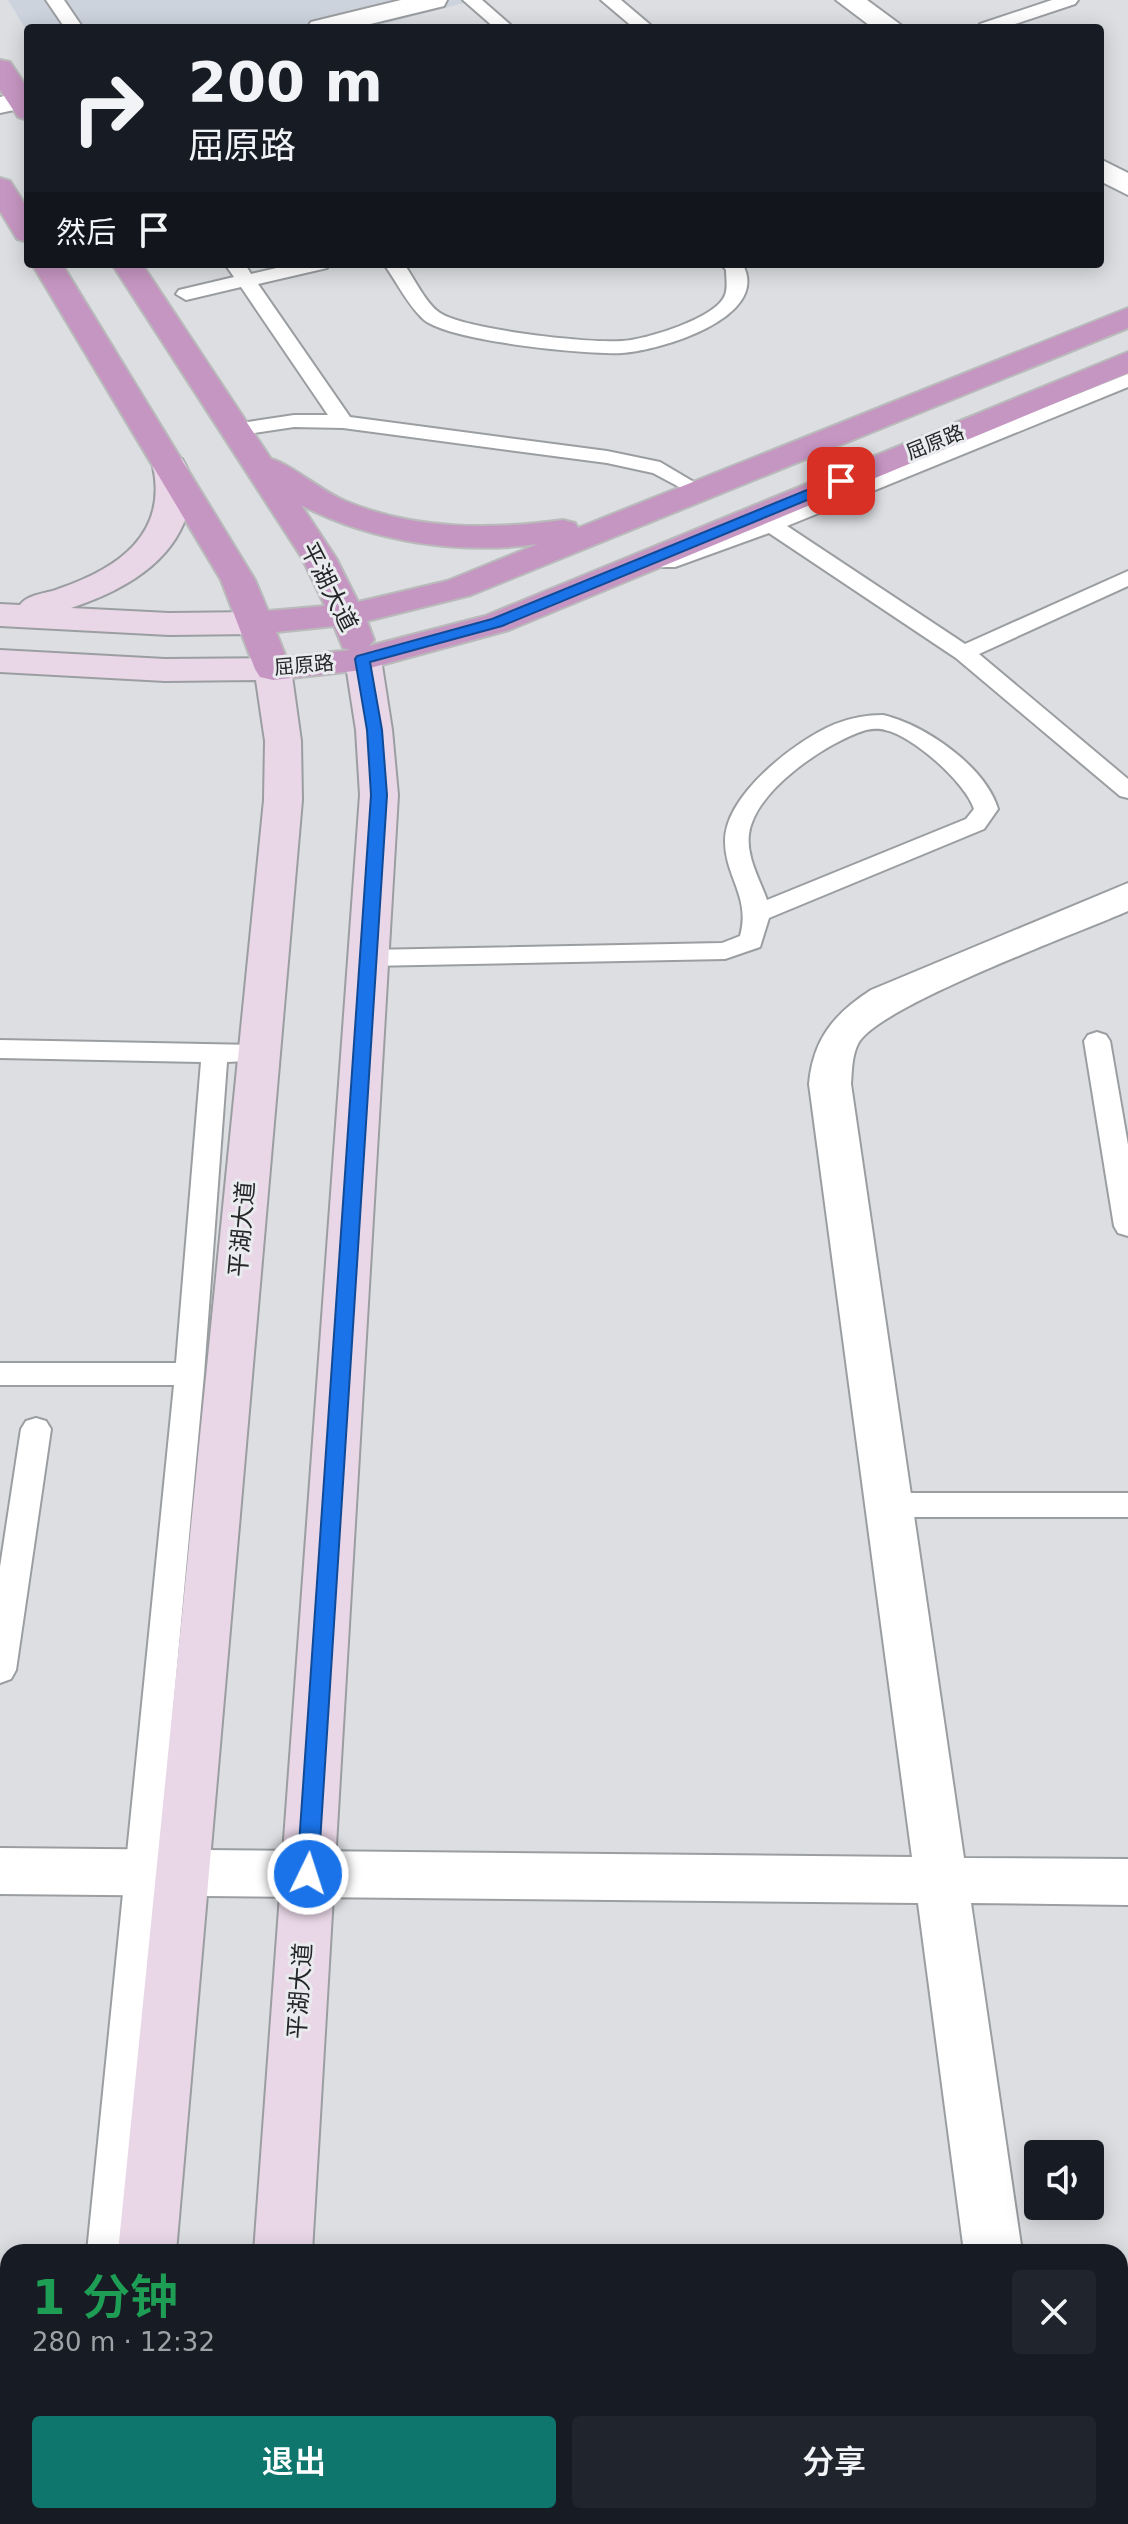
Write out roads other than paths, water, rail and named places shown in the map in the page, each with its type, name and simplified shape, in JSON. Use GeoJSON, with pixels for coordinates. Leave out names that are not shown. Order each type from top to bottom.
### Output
{"type":"FeatureCollection","features":[{"type":"Feature","properties":{"kind":"highway"},"geometry":{"type":"LineString","coordinates":[[0,68],[19,104]]}},
{"type":"Feature","properties":{"kind":"highway"},"geometry":{"type":"LineString","coordinates":[[0,187],[24,226]]}},
{"type":"Feature","properties":{"kind":"highway","name":"平湖大道"},"geometry":{"type":"LineString","coordinates":[[49,268],[238,580],[273,669]]}},
{"type":"Feature","properties":{"kind":"highway","name":"平湖大道"},"geometry":{"type":"LineString","coordinates":[[130,268],[319,558],[348,616],[363,659]]}},
{"type":"Feature","properties":{"kind":"highway","name":"屈原路"},"geometry":{"type":"LineString","coordinates":[[256,623],[348,616],[406,605],[459,588],[1128,317]]}},
{"type":"Feature","properties":{"kind":"highway","name":"屈原路"},"geometry":{"type":"LineString","coordinates":[[273,669],[363,659],[497,623],[1128,362]]}},
{"type":"Feature","properties":{"kind":"highway"},"geometry":{"type":"LineString","coordinates":[[242,440],[278,477],[317,500],[366,520],[423,533],[484,537],[546,533],[606,522],[662,505]]}},
{"type":"Feature","properties":{"kind":"main road"},"geometry":{"type":"LineString","coordinates":[[0,613],[60,602],[100,586],[133,564],[157,540],[169,516],[176,490],[170,466]]}},
{"type":"Feature","properties":{"kind":"main road","name":"屈原路"},"geometry":{"type":"LineString","coordinates":[[0,613],[169,624],[256,623]]}},
{"type":"Feature","properties":{"kind":"main road","name":"平湖大道"},"geometry":{"type":"LineString","coordinates":[[284,2244],[379,795],[374,730],[363,659]]}},
{"type":"Feature","properties":{"kind":"main road","name":"屈原路"},"geometry":{"type":"LineString","coordinates":[[4,664],[165,670],[273,669]]}},
{"type":"Feature","properties":{"kind":"main road","name":"平湖大道"},"geometry":{"type":"LineString","coordinates":[[147,2244],[163,1873],[237,1054],[283,800],[283,741],[273,669]]}},
{"type":"Feature","properties":{"kind":"street"},"geometry":{"type":"LineString","coordinates":[[337,24],[434,0]]}},
{"type":"Feature","properties":{"kind":"street"},"geometry":{"type":"LineString","coordinates":[[849,0],[885,24]]}},
{"type":"Feature","properties":{"kind":"street"},"geometry":{"type":"LineString","coordinates":[[1104,171],[1128,186]]}},
{"type":"Feature","properties":{"kind":"street"},"geometry":{"type":"LineString","coordinates":[[992,2244],[830,1084],[831,1059],[841,1034],[862,1014],[885,1000],[1128,896]]}},
{"type":"Feature","properties":{"kind":"street"},"geometry":{"type":"LineString","coordinates":[[0,1871],[1128,1882]]}},
{"type":"Feature","properties":{"kind":"lane"},"geometry":{"type":"LineString","coordinates":[[55,0],[71,24]]}},
{"type":"Feature","properties":{"kind":"lane"},"geometry":{"type":"LineString","coordinates":[[472,0],[500,24]]}},
{"type":"Feature","properties":{"kind":"lane"},"geometry":{"type":"LineString","coordinates":[[610,0],[640,24]]}},
{"type":"Feature","properties":{"kind":"lane"},"geometry":{"type":"LineString","coordinates":[[998,24],[1069,0]]}},
{"type":"Feature","properties":{"kind":"lane"},"geometry":{"type":"LineString","coordinates":[[186,294],[241,272],[280,268]]}},
{"type":"Feature","properties":{"kind":"lane"},"geometry":{"type":"LineString","coordinates":[[397,268],[431,316],[457,328],[588,347],[625,347],[653,341],[717,317],[735,296],[735,268]]}},
{"type":"Feature","properties":{"kind":"lane"},"geometry":{"type":"LineString","coordinates":[[241,272],[343,422]]}},
{"type":"Feature","properties":{"kind":"lane"},"geometry":{"type":"LineString","coordinates":[[497,623],[771,525],[1128,380]]}},
{"type":"Feature","properties":{"kind":"lane"},"geometry":{"type":"LineString","coordinates":[[242,440],[294,421],[343,422],[607,457],[660,468],[698,491]]}},
{"type":"Feature","properties":{"kind":"lane"},"geometry":{"type":"LineString","coordinates":[[771,525],[964,653],[1128,791]]}},
{"type":"Feature","properties":{"kind":"lane"},"geometry":{"type":"LineString","coordinates":[[964,653],[1128,578]]}},
{"type":"Feature","properties":{"kind":"lane"},"geometry":{"type":"LineString","coordinates":[[368,958],[725,951],[751,941],[758,913],[738,853],[738,826],[750,802],[794,758],[845,728],[881,722],[916,733],[982,791],[986,809],[975,824],[758,913]]}},
{"type":"Feature","properties":{"kind":"lane"},"geometry":{"type":"LineString","coordinates":[[1097,1041],[1128,1226]]}},
{"type":"Feature","properties":{"kind":"lane"},"geometry":{"type":"LineString","coordinates":[[0,1049],[237,1054],[190,1374],[163,1873],[106,2244]]}},
{"type":"Feature","properties":{"kind":"lane"},"geometry":{"type":"LineString","coordinates":[[0,1374],[190,1374]]}},
{"type":"Feature","properties":{"kind":"lane"},"geometry":{"type":"LineString","coordinates":[[0,1670],[36,1429]]}},
{"type":"Feature","properties":{"kind":"lane"},"geometry":{"type":"LineString","coordinates":[[888,1505],[1128,1505]]}}]}
